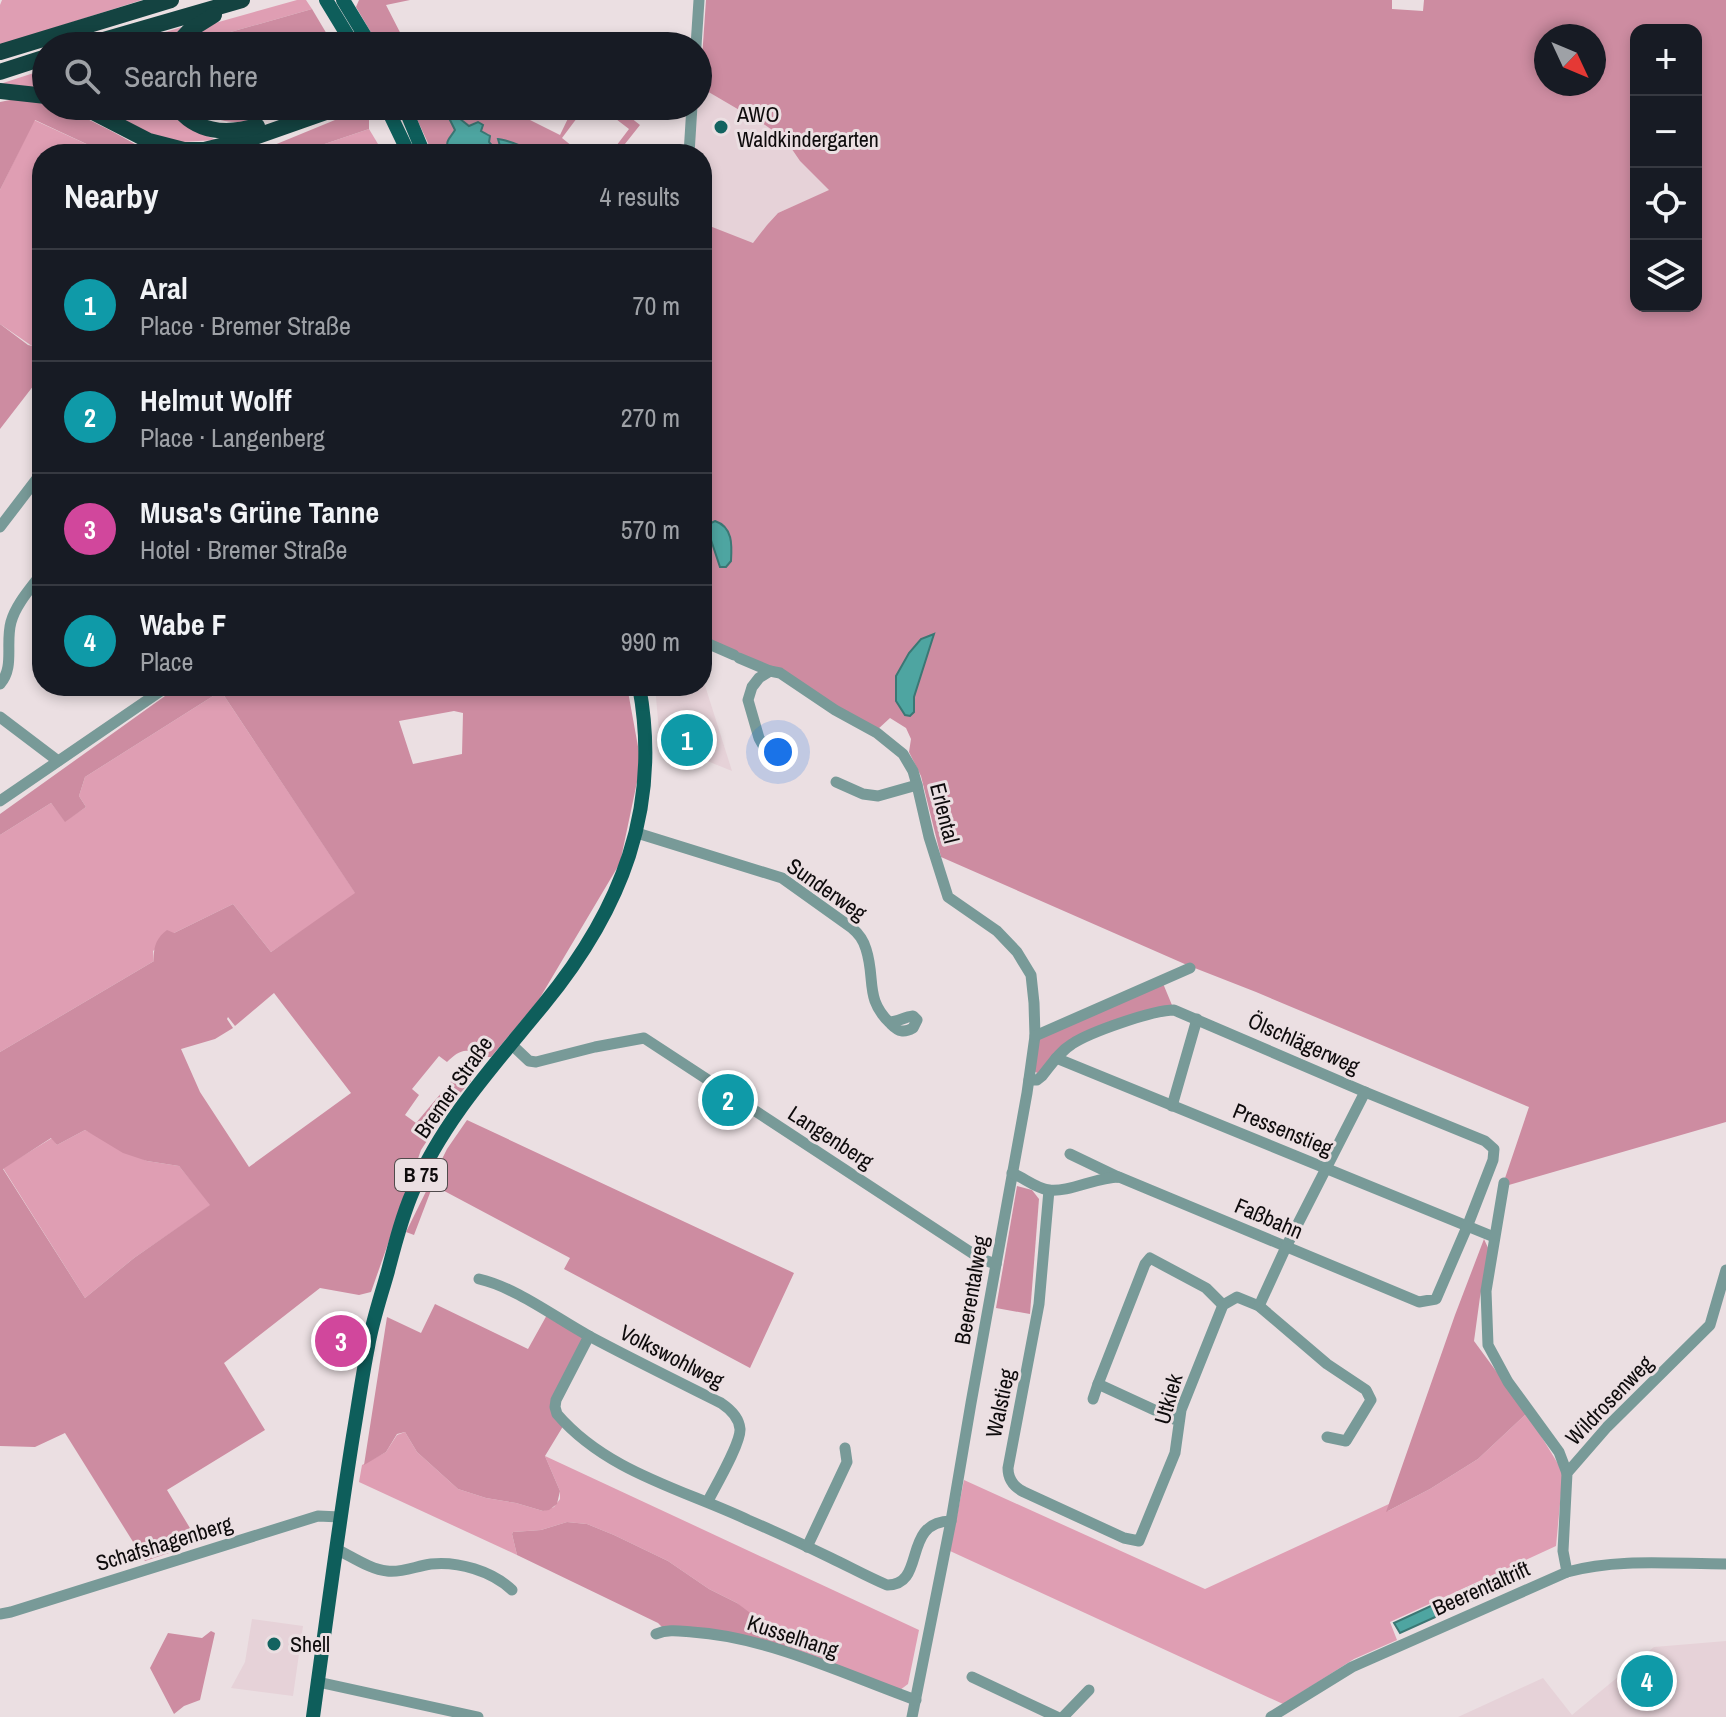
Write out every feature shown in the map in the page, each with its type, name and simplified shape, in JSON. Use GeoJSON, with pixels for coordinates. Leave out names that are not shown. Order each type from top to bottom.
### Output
{"type":"FeatureCollection","features":[{"type":"Feature","properties":{"kind":"highway"},"geometry":{"type":"LineString","coordinates":[[66,32],[171,0]]}},
{"type":"Feature","properties":{"kind":"highway"},"geometry":{"type":"LineString","coordinates":[[132,32],[244,0]]}},
{"type":"Feature","properties":{"kind":"highway"},"geometry":{"type":"LineString","coordinates":[[188,32],[244,0]]}},
{"type":"Feature","properties":{"kind":"highway"},"geometry":{"type":"LineString","coordinates":[[0,52],[32,42]]}},
{"type":"Feature","properties":{"kind":"highway"},"geometry":{"type":"LineString","coordinates":[[0,72],[32,62]]}},
{"type":"Feature","properties":{"kind":"highway"},"geometry":{"type":"LineString","coordinates":[[0,91],[32,94]]}},
{"type":"Feature","properties":{"kind":"highway"},"geometry":{"type":"LineString","coordinates":[[108,120],[161,144]]}},
{"type":"Feature","properties":{"kind":"highway"},"geometry":{"type":"LineString","coordinates":[[189,120],[216,131],[227,131],[243,130],[276,120]]}},
{"type":"Feature","properties":{"kind":"highway"},"geometry":{"type":"LineString","coordinates":[[229,144],[303,120]]}},
{"type":"Feature","properties":{"kind":"main road"},"geometry":{"type":"LineString","coordinates":[[327,0],[346,32]]}},
{"type":"Feature","properties":{"kind":"main road"},"geometry":{"type":"LineString","coordinates":[[343,0],[362,32]]}},
{"type":"Feature","properties":{"kind":"main road"},"geometry":{"type":"LineString","coordinates":[[393,120],[404,144]]}},
{"type":"Feature","properties":{"kind":"main road"},"geometry":{"type":"LineString","coordinates":[[410,120],[420,144]]}},
{"type":"Feature","properties":{"kind":"main road","name":"Bremer Straße"},"geometry":{"type":"LineString","coordinates":[[313,1717],[340,1517],[368,1345],[394,1245],[413,1192],[451,1122],[584,949],[605,915],[624,874],[637,833],[645,786],[640,696]]}},
{"type":"Feature","properties":{"kind":"street"},"geometry":{"type":"LineString","coordinates":[[697,32],[699,0]]}},
{"type":"Feature","properties":{"kind":"street"},"geometry":{"type":"LineString","coordinates":[[690,144],[691,120]]}},
{"type":"Feature","properties":{"kind":"street"},"geometry":{"type":"LineString","coordinates":[[0,527],[32,485]]}},
{"type":"Feature","properties":{"kind":"street"},"geometry":{"type":"LineString","coordinates":[[0,684],[9,668],[11,619],[32,586]]}},
{"type":"Feature","properties":{"kind":"street","name":"Erlental"},"geometry":{"type":"LineString","coordinates":[[712,645],[780,673],[835,710],[877,733],[903,754],[913,771],[948,897],[997,931],[1017,952],[1031,975],[1035,1036]]}},
{"type":"Feature","properties":{"kind":"street"},"geometry":{"type":"LineString","coordinates":[[770,671],[752,687],[748,700],[764,747],[781,753]]}},
{"type":"Feature","properties":{"kind":"street"},"geometry":{"type":"LineString","coordinates":[[0,801],[153,696]]}},
{"type":"Feature","properties":{"kind":"street"},"geometry":{"type":"LineString","coordinates":[[0,717],[58,761]]}},
{"type":"Feature","properties":{"kind":"street"},"geometry":{"type":"LineString","coordinates":[[836,782],[863,794],[878,796],[917,785]]}},
{"type":"Feature","properties":{"kind":"street","name":"Sunderweg"},"geometry":{"type":"LineString","coordinates":[[637,833],[782,878],[852,928],[861,936],[867,951],[877,1009],[889,1022]]}},
{"type":"Feature","properties":{"kind":"street"},"geometry":{"type":"LineString","coordinates":[[1035,1036],[1190,968]]}},
{"type":"Feature","properties":{"kind":"street","name":"Ölschlägerweg"},"geometry":{"type":"LineString","coordinates":[[1029,1080],[1037,1080],[1056,1058],[1088,1035],[1159,1011],[1174,1010],[1485,1141],[1494,1149],[1493,1160],[1467,1227]]}},
{"type":"Feature","properties":{"kind":"street"},"geometry":{"type":"LineString","coordinates":[[1172,1106],[1197,1019]]}},
{"type":"Feature","properties":{"kind":"street","name":"Beerentalweg"},"geometry":{"type":"LineString","coordinates":[[912,1717],[951,1521],[1035,1036]]}},
{"type":"Feature","properties":{"kind":"street","name":"Langenberg"},"geometry":{"type":"LineString","coordinates":[[511,1044],[529,1061],[536,1062],[644,1038],[981,1259],[996,1264]]}},
{"type":"Feature","properties":{"kind":"street","name":"Pressenstieg"},"geometry":{"type":"LineString","coordinates":[[1056,1058],[1494,1237]]}},
{"type":"Feature","properties":{"kind":"street"},"geometry":{"type":"LineString","coordinates":[[1259,1306],[1365,1092]]}},
{"type":"Feature","properties":{"kind":"street","name":"Faßbahn"},"geometry":{"type":"LineString","coordinates":[[1070,1154],[1419,1302],[1436,1299],[1467,1227]]}},
{"type":"Feature","properties":{"kind":"street"},"geometry":{"type":"LineString","coordinates":[[1012,1173],[1049,1190],[1119,1177]]}},
{"type":"Feature","properties":{"kind":"street"},"geometry":{"type":"LineString","coordinates":[[1504,1183],[1486,1291],[1488,1345],[1508,1382],[1559,1452],[1567,1473]]}},
{"type":"Feature","properties":{"kind":"street","name":"Walstieg"},"geometry":{"type":"LineString","coordinates":[[1049,1190],[1039,1304],[1008,1474],[1016,1487],[1024,1492],[1124,1538],[1139,1541]]}},
{"type":"Feature","properties":{"kind":"street"},"geometry":{"type":"LineString","coordinates":[[1093,1399],[1150,1258],[1206,1288],[1223,1305],[1237,1297],[1259,1306],[1327,1364],[1366,1390],[1371,1400],[1346,1441],[1327,1437]]}},
{"type":"Feature","properties":{"kind":"street","name":"Wildrosenweg"},"geometry":{"type":"LineString","coordinates":[[1567,1572],[1563,1551],[1567,1473],[1607,1427],[1710,1325],[1726,1270]]}},
{"type":"Feature","properties":{"kind":"street","name":"Volkswohlweg"},"geometry":{"type":"LineString","coordinates":[[479,1279],[523,1298],[589,1336],[721,1403],[734,1414],[740,1429],[738,1440],[708,1501]]}},
{"type":"Feature","properties":{"kind":"street","name":"Utkiek"},"geometry":{"type":"LineString","coordinates":[[1139,1541],[1175,1453],[1179,1419],[1223,1305]]}},
{"type":"Feature","properties":{"kind":"street","name":"Volkswohlweg"},"geometry":{"type":"LineString","coordinates":[[589,1336],[563,1384],[556,1400],[556,1411],[575,1433],[617,1463],[708,1501],[883,1584],[902,1582],[927,1528],[937,1522],[951,1521]]}},
{"type":"Feature","properties":{"kind":"street"},"geometry":{"type":"LineString","coordinates":[[1098,1384],[1179,1419]]}},
{"type":"Feature","properties":{"kind":"street"},"geometry":{"type":"LineString","coordinates":[[807,1547],[847,1462],[845,1448]]}},
{"type":"Feature","properties":{"kind":"street","name":"Schafshagenberg"},"geometry":{"type":"LineString","coordinates":[[0,1614],[318,1516],[340,1517]]}},
{"type":"Feature","properties":{"kind":"street"},"geometry":{"type":"LineString","coordinates":[[336,1549],[383,1571],[394,1572],[430,1564],[455,1564],[504,1583],[512,1590]]}},
{"type":"Feature","properties":{"kind":"street","name":"Beerentaltrift"},"geometry":{"type":"LineString","coordinates":[[1271,1717],[1352,1667],[1567,1572],[1627,1564],[1726,1564]]}},
{"type":"Feature","properties":{"kind":"street","name":"Kusselhang"},"geometry":{"type":"LineString","coordinates":[[656,1634],[665,1630],[704,1633],[759,1643],[916,1700]]}},
{"type":"Feature","properties":{"kind":"street"},"geometry":{"type":"LineString","coordinates":[[972,1677],[1057,1717]]}},
{"type":"Feature","properties":{"kind":"street"},"geometry":{"type":"LineString","coordinates":[[318,1682],[478,1717]]}},
{"type":"Feature","properties":{"kind":"street"},"geometry":{"type":"LineString","coordinates":[[1063,1717],[1089,1690]]}},
{"type":"Feature","properties":{"kind":"shaded area"},"geometry":{"type":"Polygon","coordinates":[[[2,0],[142,0],[41,32],[32,32],[32,35],[0,45],[2,0]]]}},
{"type":"Feature","properties":{"kind":"shaded area"},"geometry":{"type":"Polygon","coordinates":[[[297,0],[306,0],[312,9],[231,32],[199,32],[208,25],[297,0]]]}},
{"type":"Feature","properties":{"kind":"shaded area"},"geometry":{"type":"Polygon","coordinates":[[[359,0],[410,0],[386,5],[400,32],[371,32],[356,7],[359,0]]]}},
{"type":"Feature","properties":{"kind":"shaded area"},"geometry":{"type":"Polygon","coordinates":[[[706,0],[1392,0],[1392,9],[1423,11],[1424,0],[1726,0],[1726,1122],[1502,1187],[1529,1107],[1187,965],[941,857],[921,776],[909,752],[911,739],[906,728],[890,718],[877,730],[762,668],[712,646],[712,227],[753,243],[778,213],[829,190],[800,161],[785,139],[712,94],[712,32],[704,32],[706,0]]]}},
{"type":"Feature","properties":{"kind":"shaded area"},"geometry":{"type":"Polygon","coordinates":[[[312,9],[326,32],[231,32],[312,9]]]}},
{"type":"Feature","properties":{"kind":"shaded area"},"geometry":{"type":"Polygon","coordinates":[[[32,74],[32,88],[0,84],[32,74]]]}},
{"type":"Feature","properties":{"kind":"shaded area"},"geometry":{"type":"Polygon","coordinates":[[[712,94],[785,139],[800,161],[830,190],[778,213],[753,244],[712,227],[712,144],[694,144],[697,120],[712,120],[712,94]]]}},
{"type":"Feature","properties":{"kind":"shaded area"},"geometry":{"type":"Polygon","coordinates":[[[20,98],[32,101],[32,120],[35,120],[0,190],[0,102],[20,98]]]}},
{"type":"Feature","properties":{"kind":"shaded area"},"geometry":{"type":"Polygon","coordinates":[[[34,120],[86,144],[32,144],[32,346],[0,324],[0,190],[34,120]]]}},
{"type":"Feature","properties":{"kind":"shaded area"},"geometry":{"type":"Polygon","coordinates":[[[35,120],[89,120],[135,144],[87,144],[35,120]]]}},
{"type":"Feature","properties":{"kind":"shaded area"},"geometry":{"type":"Polygon","coordinates":[[[120,120],[179,120],[216,140],[181,142],[159,139],[120,120]]]}},
{"type":"Feature","properties":{"kind":"shaded area"},"geometry":{"type":"Polygon","coordinates":[[[335,120],[369,120],[369,129],[325,144],[277,144],[335,120]]]}},
{"type":"Feature","properties":{"kind":"shaded area"},"geometry":{"type":"Polygon","coordinates":[[[417,120],[450,120],[455,130],[447,144],[428,144],[417,120]]]}},
{"type":"Feature","properties":{"kind":"shaded area"},"geometry":{"type":"Polygon","coordinates":[[[463,120],[530,120],[560,135],[567,120],[576,120],[562,138],[570,144],[511,144],[498,139],[499,144],[491,144],[489,134],[473,125],[466,125],[463,120]]]}},
{"type":"Feature","properties":{"kind":"shaded area"},"geometry":{"type":"Polygon","coordinates":[[[617,120],[634,120],[640,125],[625,144],[618,144],[629,129],[617,120]]]}},
{"type":"Feature","properties":{"kind":"shaded area"},"geometry":{"type":"Polygon","coordinates":[[[369,129],[378,144],[325,144],[369,129]]]}},
{"type":"Feature","properties":{"kind":"shaded area"},"geometry":{"type":"Polygon","coordinates":[[[0,324],[32,346],[32,388],[0,429],[0,324]]]}},
{"type":"Feature","properties":{"kind":"shaded area"},"geometry":{"type":"Polygon","coordinates":[[[165,696],[213,696],[85,777],[79,796],[86,807],[65,822],[51,803],[0,835],[0,814],[165,696]]]}},
{"type":"Feature","properties":{"kind":"shaded area"},"geometry":{"type":"Polygon","coordinates":[[[213,696],[224,696],[356,894],[271,952],[233,904],[174,933],[153,951],[154,961],[0,1052],[0,835],[51,803],[65,821],[86,807],[79,796],[85,777],[213,696]]]}},
{"type":"Feature","properties":{"kind":"shaded area"},"geometry":{"type":"Polygon","coordinates":[[[224,696],[629,696],[641,763],[620,863],[538,1001],[491,1057],[479,1057],[466,1051],[447,1062],[439,1056],[412,1089],[419,1095],[405,1115],[416,1123],[458,1073],[471,1081],[453,1101],[421,1150],[371,1292],[359,1295],[320,1288],[224,1363],[265,1430],[167,1490],[199,1543],[145,1561],[65,1433],[35,1447],[0,1446],[0,1052],[154,961],[156,944],[167,930],[174,933],[233,904],[271,952],[355,893],[224,696]],[[454,711],[399,721],[413,764],[462,754],[463,713],[454,711]],[[274,993],[235,1026],[228,1017],[233,1028],[215,1039],[181,1049],[200,1092],[249,1167],[351,1093],[274,993]],[[85,1130],[57,1145],[51,1138],[3,1169],[85,1298],[134,1258],[210,1205],[179,1166],[123,1153],[85,1130]]]}},
{"type":"Feature","properties":{"kind":"shaded area"},"geometry":{"type":"Polygon","coordinates":[[[656,696],[708,696],[732,771],[660,742],[656,696]]]}},
{"type":"Feature","properties":{"kind":"shaded area"},"geometry":{"type":"Polygon","coordinates":[[[1162,981],[1174,1010],[1088,1035],[1042,1076],[1034,1071],[1035,1036],[1162,981]]]}},
{"type":"Feature","properties":{"kind":"shaded area"},"geometry":{"type":"Polygon","coordinates":[[[467,1120],[794,1273],[750,1368],[564,1269],[570,1258],[433,1185],[414,1235],[406,1232],[447,1149],[467,1120]]]}},
{"type":"Feature","properties":{"kind":"shaded area"},"geometry":{"type":"Polygon","coordinates":[[[85,1130],[147,1161],[179,1166],[211,1205],[134,1258],[85,1298],[3,1168],[52,1138],[57,1145],[85,1130]]]}},
{"type":"Feature","properties":{"kind":"shaded area"},"geometry":{"type":"Polygon","coordinates":[[[1017,1186],[1032,1190],[1039,1199],[1030,1314],[996,1308],[1017,1186]]]}},
{"type":"Feature","properties":{"kind":"shaded area"},"geometry":{"type":"Polygon","coordinates":[[[1484,1239],[1489,1250],[1474,1341],[1527,1413],[1478,1459],[1386,1512],[1455,1315],[1484,1239]]]}},
{"type":"Feature","properties":{"kind":"shaded area"},"geometry":{"type":"Polygon","coordinates":[[[435,1304],[528,1349],[548,1313],[589,1336],[556,1399],[565,1423],[545,1456],[560,1491],[557,1504],[549,1510],[486,1498],[458,1489],[417,1452],[405,1432],[397,1434],[386,1452],[364,1465],[387,1317],[421,1333],[435,1304]]]}},
{"type":"Feature","properties":{"kind":"shaded area"},"geometry":{"type":"Polygon","coordinates":[[[1527,1413],[1563,1472],[1556,1546],[1390,1622],[1397,1640],[1354,1659],[1283,1704],[950,1551],[964,1480],[1205,1589],[1389,1504],[1388,1511],[1430,1489],[1478,1459],[1527,1413]]]}},
{"type":"Feature","properties":{"kind":"shaded area"},"geometry":{"type":"Polygon","coordinates":[[[405,1432],[417,1452],[458,1489],[543,1511],[554,1507],[560,1499],[560,1491],[545,1456],[919,1630],[908,1684],[896,1693],[782,1651],[737,1603],[709,1589],[668,1561],[587,1524],[567,1522],[541,1530],[513,1532],[517,1555],[359,1482],[362,1465],[386,1452],[397,1435],[405,1432]]]}},
{"type":"Feature","properties":{"kind":"shaded area"},"geometry":{"type":"Polygon","coordinates":[[[567,1522],[587,1524],[668,1561],[709,1589],[737,1603],[787,1641],[782,1651],[665,1630],[658,1623],[517,1555],[513,1532],[541,1530],[567,1522]]]}},
{"type":"Feature","properties":{"kind":"shaded area","name":"Shell"},"geometry":{"type":"Polygon","coordinates":[[[252,1619],[303,1626],[293,1696],[231,1688],[245,1662],[252,1619]]]}},
{"type":"Feature","properties":{"kind":"shaded area"},"geometry":{"type":"Polygon","coordinates":[[[211,1631],[215,1633],[200,1700],[174,1714],[150,1668],[168,1633],[202,1638],[211,1631]]]}},
{"type":"Feature","properties":{"kind":"shaded area"},"geometry":{"type":"Polygon","coordinates":[[[1726,1641],[1726,1717],[1458,1717],[1543,1678],[1572,1715],[1654,1647],[1726,1641]]]}},
{"type":"Feature","properties":{"kind":"water"},"geometry":{"type":"Polygon","coordinates":[[[450,120],[462,120],[469,126],[478,122],[483,125],[481,131],[490,136],[491,144],[447,144],[455,130],[450,120]]]}},
{"type":"Feature","properties":{"kind":"water"},"geometry":{"type":"Polygon","coordinates":[[[500,139],[515,144],[499,144],[500,139]]]}},
{"type":"Feature","properties":{"kind":"water"},"geometry":{"type":"Polygon","coordinates":[[[712,522],[721,524],[730,537],[731,561],[726,567],[720,567],[712,543],[712,522]]]}},
{"type":"Feature","properties":{"kind":"water"},"geometry":{"type":"Polygon","coordinates":[[[934,634],[914,697],[914,712],[910,716],[905,715],[896,701],[896,676],[921,639],[934,634]]]}},
{"type":"Feature","properties":{"kind":"water"},"geometry":{"type":"Polygon","coordinates":[[[1506,1571],[1514,1582],[1467,1603],[1458,1593],[1506,1571]]]}},
{"type":"Feature","properties":{"kind":"water"},"geometry":{"type":"Polygon","coordinates":[[[1446,1599],[1453,1609],[1400,1633],[1394,1623],[1446,1599]]]}},
{"type":"Feature","properties":{"kind":"place","name":"AWO Waldkindergarten"},"geometry":{"type":"Point","coordinates":[721,127]}},
{"type":"Feature","properties":{"kind":"place","name":"Aral"},"geometry":{"type":"Point","coordinates":[687,740]}},
{"type":"Feature","properties":{"kind":"place","name":"Helmut Wolff"},"geometry":{"type":"Point","coordinates":[728,1100]}},
{"type":"Feature","properties":{"kind":"place","name":"Musa's Grüne Tanne"},"geometry":{"type":"Point","coordinates":[341,1341]}},
{"type":"Feature","properties":{"kind":"place","name":"Shell"},"geometry":{"type":"Point","coordinates":[274,1644]}},
{"type":"Feature","properties":{"kind":"place","name":"Wabe F"},"geometry":{"type":"Point","coordinates":[1647,1681]}}]}
